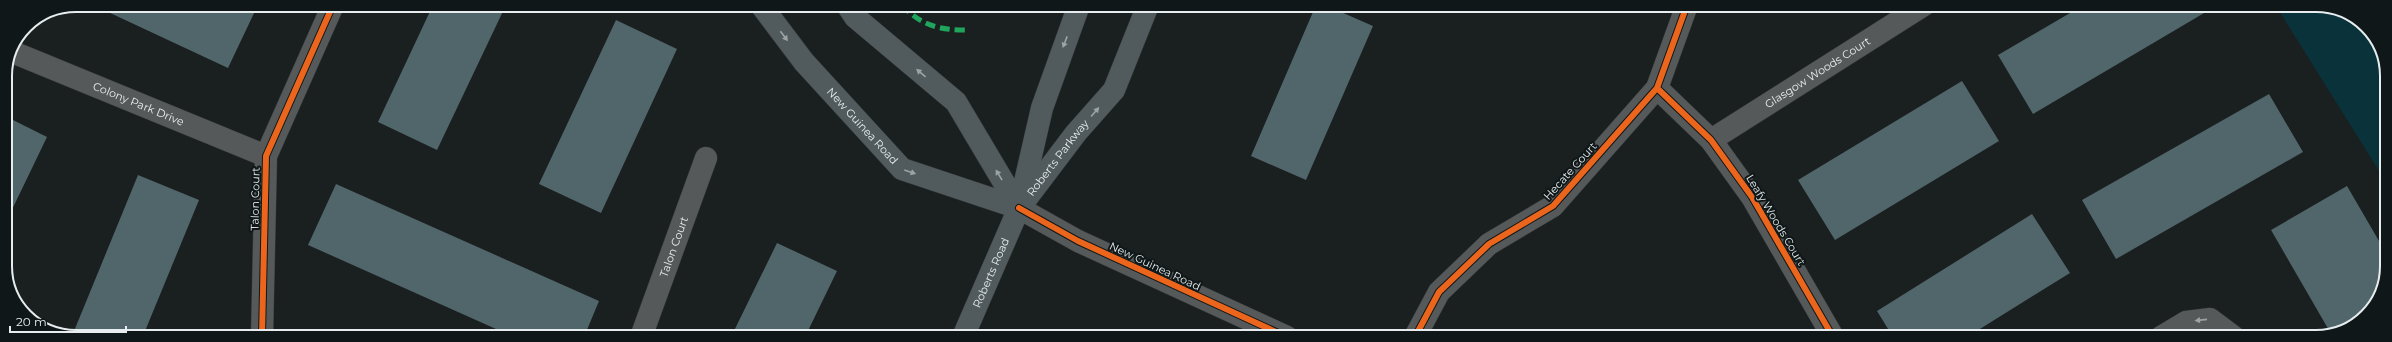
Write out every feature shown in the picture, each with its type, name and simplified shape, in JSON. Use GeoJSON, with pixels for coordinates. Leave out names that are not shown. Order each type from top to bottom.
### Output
{"type":"FeatureCollection","features":[{"type":"Feature","properties":{"kind":"main road","name":"New Guinea Road"},"geometry":{"type":"LineString","coordinates":[[766,12],[804,62],[902,169],[1019,208]]}},
{"type":"Feature","properties":{"kind":"main road"},"geometry":{"type":"LineString","coordinates":[[852,12],[855,17],[956,102],[1019,208]]}},
{"type":"Feature","properties":{"kind":"main road","name":"Roberts Parkway"},"geometry":{"type":"LineString","coordinates":[[1019,208],[1042,108],[1076,12]]}},
{"type":"Feature","properties":{"kind":"main road","name":"Roberts Parkway"},"geometry":{"type":"LineString","coordinates":[[1019,208],[1076,133],[1114,90],[1145,12]]}},
{"type":"Feature","properties":{"kind":"main road","name":"Roberts Road"},"geometry":{"type":"LineString","coordinates":[[966,330],[1019,208]]}},
{"type":"Feature","properties":{"kind":"street","name":"Talon Court"},"geometry":{"type":"LineString","coordinates":[[262,330],[266,156],[330,12]]}},
{"type":"Feature","properties":{"kind":"street","name":"Hecate Court"},"geometry":{"type":"LineString","coordinates":[[1419,330],[1439,292],[1489,244],[1553,206],[1657,88],[1684,12]]}},
{"type":"Feature","properties":{"kind":"street","name":"Glasgow Woods Court"},"geometry":{"type":"LineString","coordinates":[[1711,140],[1914,12]]}},
{"type":"Feature","properties":{"kind":"street","name":"Colony Park Drive"},"geometry":{"type":"LineString","coordinates":[[16,54],[266,156]]}},
{"type":"Feature","properties":{"kind":"street","name":"Leafy Woods Court"},"geometry":{"type":"LineString","coordinates":[[1657,88],[1711,140],[1752,197],[1829,330]]}},
{"type":"Feature","properties":{"kind":"street","name":"Talon Court"},"geometry":{"type":"LineString","coordinates":[[644,330],[706,158]]}},
{"type":"Feature","properties":{"kind":"street","name":"New Guinea Road"},"geometry":{"type":"LineString","coordinates":[[1019,208],[1078,241],[1272,330]]}},
{"type":"Feature","properties":{"kind":"street"},"geometry":{"type":"LineString","coordinates":[[2173,330],[2186,322],[2210,319],[2225,330]]}},
{"type":"Feature","properties":{"kind":"shaded area"},"geometry":{"type":"Polygon","coordinates":[[[2280,12],[2316,12],[2333,14],[2348,21],[2367,37],[2377,55],[2379,63],[2380,172],[2280,12]]]}},
{"type":"Feature","properties":{"kind":"building"},"geometry":{"type":"Polygon","coordinates":[[[108,12],[255,12],[228,68],[108,12]]]}},
{"type":"Feature","properties":{"kind":"building"},"geometry":{"type":"Polygon","coordinates":[[[430,12],[503,12],[437,150],[378,122],[430,12]]]}},
{"type":"Feature","properties":{"kind":"building"},"geometry":{"type":"Polygon","coordinates":[[[1313,12],[1341,12],[1373,26],[1306,180],[1251,156],[1313,12]]]}},
{"type":"Feature","properties":{"kind":"building"},"geometry":{"type":"Polygon","coordinates":[[[2072,12],[2206,12],[2033,114],[1998,55],[2072,12]]]}},
{"type":"Feature","properties":{"kind":"building"},"geometry":{"type":"Polygon","coordinates":[[[616,20],[677,49],[601,213],[539,184],[616,20]]]}},
{"type":"Feature","properties":{"kind":"building"},"geometry":{"type":"Polygon","coordinates":[[[1962,81],[1999,141],[1835,240],[1798,180],[1962,81]]]}},
{"type":"Feature","properties":{"kind":"building"},"geometry":{"type":"Polygon","coordinates":[[[2269,94],[2303,152],[2116,259],[2082,200],[2269,94]]]}},
{"type":"Feature","properties":{"kind":"building"},"geometry":{"type":"Polygon","coordinates":[[[12,120],[47,137],[12,210],[12,120]]]}},
{"type":"Feature","properties":{"kind":"building"},"geometry":{"type":"Polygon","coordinates":[[[138,175],[199,200],[145,330],[75,330],[138,175]]]}},
{"type":"Feature","properties":{"kind":"building"},"geometry":{"type":"Polygon","coordinates":[[[336,184],[599,301],[587,330],[498,330],[308,245],[336,184]]]}},
{"type":"Feature","properties":{"kind":"building"},"geometry":{"type":"Polygon","coordinates":[[[2347,186],[2380,243],[2380,266],[2377,287],[2367,305],[2348,321],[2328,329],[2271,230],[2347,186]]]}},
{"type":"Feature","properties":{"kind":"building"},"geometry":{"type":"Polygon","coordinates":[[[2032,214],[2070,273],[1978,330],[1889,330],[1877,311],[2032,214]]]}},
{"type":"Feature","properties":{"kind":"building"},"geometry":{"type":"Polygon","coordinates":[[[777,243],[837,271],[808,330],[734,330],[777,243]]]}},
{"type":"Feature","properties":{"kind":"marked path"},"geometry":{"type":"LineString","coordinates":[[909,12],[930,25],[947,29],[965,30]]}},
{"type":"Feature","properties":{"kind":"cycle path"},"geometry":{"type":"LineString","coordinates":[[262,330],[266,156],[330,12]]}},
{"type":"Feature","properties":{"kind":"cycle path"},"geometry":{"type":"LineString","coordinates":[[1419,330],[1439,292],[1489,244],[1553,206],[1657,88],[1684,12]]}},
{"type":"Feature","properties":{"kind":"cycle path"},"geometry":{"type":"LineString","coordinates":[[1657,88],[1711,140],[1752,197],[1829,330]]}},
{"type":"Feature","properties":{"kind":"cycle path"},"geometry":{"type":"LineString","coordinates":[[1019,208],[1078,241],[1272,330]]}}]}
